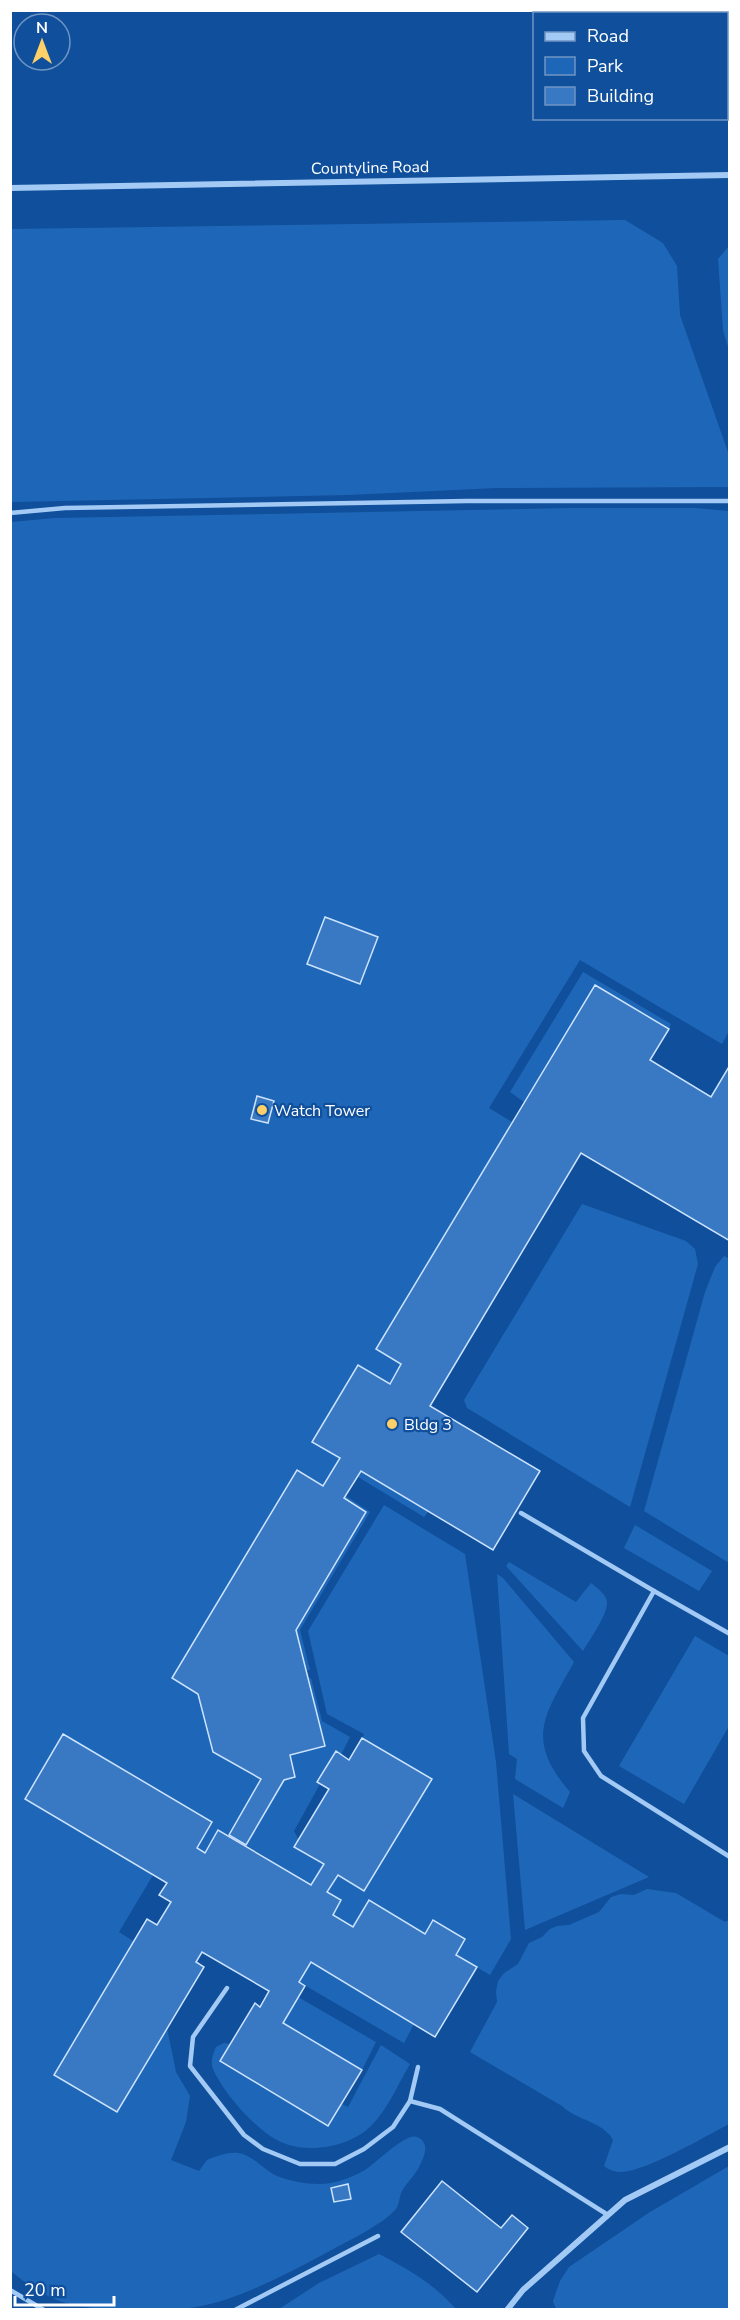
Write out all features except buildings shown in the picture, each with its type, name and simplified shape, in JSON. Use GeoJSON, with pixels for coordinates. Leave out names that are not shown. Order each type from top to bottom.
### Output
{"type":"FeatureCollection","features":[{"type":"Feature","properties":{"kind":"street","name":"Countyline Road"},"geometry":{"type":"LineString","coordinates":[[10,188],[729,175]]}},
{"type":"Feature","properties":{"kind":"street"},"geometry":{"type":"LineString","coordinates":[[507,2310],[523,2290],[625,2200],[729,2147]]}},
{"type":"Feature","properties":{"kind":"lane"},"geometry":{"type":"LineString","coordinates":[[10,513],[65,508],[467,501],[729,501]]}},
{"type":"Feature","properties":{"kind":"lane"},"geometry":{"type":"LineString","coordinates":[[521,1513],[729,1634]]}},
{"type":"Feature","properties":{"kind":"lane"},"geometry":{"type":"LineString","coordinates":[[654,1591],[583,1718],[584,1751],[601,1776],[729,1857]]}},
{"type":"Feature","properties":{"kind":"lane"},"geometry":{"type":"LineString","coordinates":[[227,1988],[193,2037],[190,2066],[244,2135],[263,2149],[300,2163],[335,2163],[364,2149],[393,2127],[410,2101],[418,2067]]}},
{"type":"Feature","properties":{"kind":"lane"},"geometry":{"type":"LineString","coordinates":[[410,2101],[440,2109],[608,2215]]}},
{"type":"Feature","properties":{"kind":"lane"},"geometry":{"type":"LineString","coordinates":[[236,2310],[378,2236]]}},
{"type":"Feature","properties":{"kind":"lane"},"geometry":{"type":"LineString","coordinates":[[10,2290],[44,2310]]}},
{"type":"Feature","properties":{"kind":"green space"},"geometry":{"type":"Polygon","coordinates":[[[625,220],[663,243],[677,266],[680,315],[729,455],[729,487],[497,488],[348,495],[11,502],[11,229],[625,220]]]}},
{"type":"Feature","properties":{"kind":"green space"},"geometry":{"type":"Polygon","coordinates":[[[729,246],[729,350],[723,330],[718,259],[729,246]]]}},
{"type":"Feature","properties":{"kind":"green space"},"geometry":{"type":"Polygon","coordinates":[[[575,508],[695,508],[729,511],[729,1031],[722,1044],[580,960],[489,1108],[512,1122],[376,1349],[401,1364],[390,1384],[359,1366],[313,1441],[340,1458],[323,1486],[298,1471],[173,1678],[198,1694],[213,1752],[261,1779],[229,1835],[218,1830],[205,1853],[197,1848],[212,1822],[63,1734],[25,1798],[153,1875],[119,1932],[133,1941],[54,2075],[117,2112],[167,2028],[176,2072],[190,2096],[186,2122],[171,2160],[199,2171],[207,2160],[238,2153],[249,2157],[277,2176],[296,2182],[325,2184],[344,2180],[365,2170],[398,2144],[412,2137],[417,2137],[424,2143],[424,2155],[417,2171],[401,2193],[396,2208],[389,2216],[343,2244],[246,2292],[213,2303],[181,2309],[102,2309],[66,2303],[36,2289],[11,2271],[11,522],[55,518],[575,508]]]}},
{"type":"Feature","properties":{"kind":"green space"},"geometry":{"type":"Polygon","coordinates":[[[583,972],[671,1024],[669,1029],[595,985],[524,1102],[510,1092],[583,972]]]}},
{"type":"Feature","properties":{"kind":"green space"},"geometry":{"type":"Polygon","coordinates":[[[582,1204],[686,1241],[695,1249],[698,1264],[630,1507],[467,1408],[464,1400],[582,1204]]]}},
{"type":"Feature","properties":{"kind":"green space"},"geometry":{"type":"Polygon","coordinates":[[[724,1256],[730,1259],[729,1563],[644,1511],[705,1292],[715,1267],[724,1256]]]}},
{"type":"Feature","properties":{"kind":"green space"},"geometry":{"type":"Polygon","coordinates":[[[361,1471],[428,1512],[424,1517],[358,1477],[361,1471]]]}},
{"type":"Feature","properties":{"kind":"green space"},"geometry":{"type":"Polygon","coordinates":[[[346,1496],[370,1512],[300,1630],[310,1670],[307,1670],[296,1630],[366,1513],[344,1498],[346,1496]]]}},
{"type":"Feature","properties":{"kind":"green space"},"geometry":{"type":"Polygon","coordinates":[[[384,1505],[465,1554],[496,1762],[511,1939],[490,1975],[456,1955],[465,1939],[434,1920],[425,1934],[369,1900],[353,1927],[333,1915],[341,1900],[327,1892],[338,1875],[364,1891],[431,1780],[362,1738],[364,1734],[327,1714],[308,1631],[384,1505]]]}},
{"type":"Feature","properties":{"kind":"green space"},"geometry":{"type":"Polygon","coordinates":[[[635,1525],[712,1571],[699,1591],[624,1548],[635,1525]]]}},
{"type":"Feature","properties":{"kind":"green space"},"geometry":{"type":"Polygon","coordinates":[[[509,1562],[576,1602],[591,1583],[603,1594],[607,1602],[605,1613],[583,1651],[506,1566],[509,1562]]]}},
{"type":"Feature","properties":{"kind":"green space"},"geometry":{"type":"Polygon","coordinates":[[[497,1574],[503,1578],[574,1662],[548,1712],[544,1727],[543,1742],[547,1757],[570,1792],[563,1808],[515,1779],[517,1759],[509,1754],[497,1574]]]}},
{"type":"Feature","properties":{"kind":"green space"},"geometry":{"type":"Polygon","coordinates":[[[695,1636],[729,1656],[729,1726],[684,1804],[619,1766],[695,1636]]]}},
{"type":"Feature","properties":{"kind":"green space"},"geometry":{"type":"Polygon","coordinates":[[[309,1678],[311,1678],[322,1721],[350,1737],[341,1755],[336,1752],[317,1782],[320,1784],[294,1831],[299,1840],[295,1847],[324,1864],[311,1885],[246,1845],[284,1780],[290,1755],[325,1746],[309,1678]]]}},
{"type":"Feature","properties":{"kind":"green space"},"geometry":{"type":"Polygon","coordinates":[[[513,1794],[649,1877],[525,1930],[513,1794]]]}},
{"type":"Feature","properties":{"kind":"green space"},"geometry":{"type":"Polygon","coordinates":[[[647,1889],[676,1893],[725,1922],[729,1920],[729,2124],[660,2160],[619,2172],[604,2166],[613,2140],[603,2129],[568,2111],[470,2052],[497,2002],[498,1981],[504,1973],[518,1964],[529,1943],[542,1937],[550,1929],[569,1925],[599,1912],[611,1897],[621,1894],[634,1895],[647,1889]]]}},
{"type":"Feature","properties":{"kind":"green space"},"geometry":{"type":"Polygon","coordinates":[[[311,1962],[414,2024],[404,2043],[299,1982],[311,1962]]]}},
{"type":"Feature","properties":{"kind":"green space"},"geometry":{"type":"Polygon","coordinates":[[[298,1997],[376,2042],[362,2070],[283,2023],[298,1997]]]}},
{"type":"Feature","properties":{"kind":"green space"},"geometry":{"type":"Polygon","coordinates":[[[224,2043],[230,2044],[220,2062],[328,2126],[342,2104],[348,2107],[381,2045],[410,2064],[383,2112],[362,2134],[351,2140],[326,2147],[300,2147],[288,2145],[268,2134],[240,2109],[224,2088],[212,2063],[216,2047],[224,2043]]]}},
{"type":"Feature","properties":{"kind":"green space"},"geometry":{"type":"Polygon","coordinates":[[[729,2166],[729,2309],[556,2309],[553,2301],[560,2281],[569,2267],[650,2212],[729,2166]]]}},
{"type":"Feature","properties":{"kind":"green space"},"geometry":{"type":"Polygon","coordinates":[[[379,2254],[420,2278],[456,2309],[279,2309],[319,2283],[379,2254]]]}},
{"type":"Feature","properties":{"kind":"place","name":"Watch Tower"},"geometry":{"type":"Point","coordinates":[262,1110]}},
{"type":"Feature","properties":{"kind":"place","name":"Bldg 3"},"geometry":{"type":"Point","coordinates":[392,1424]}}]}
